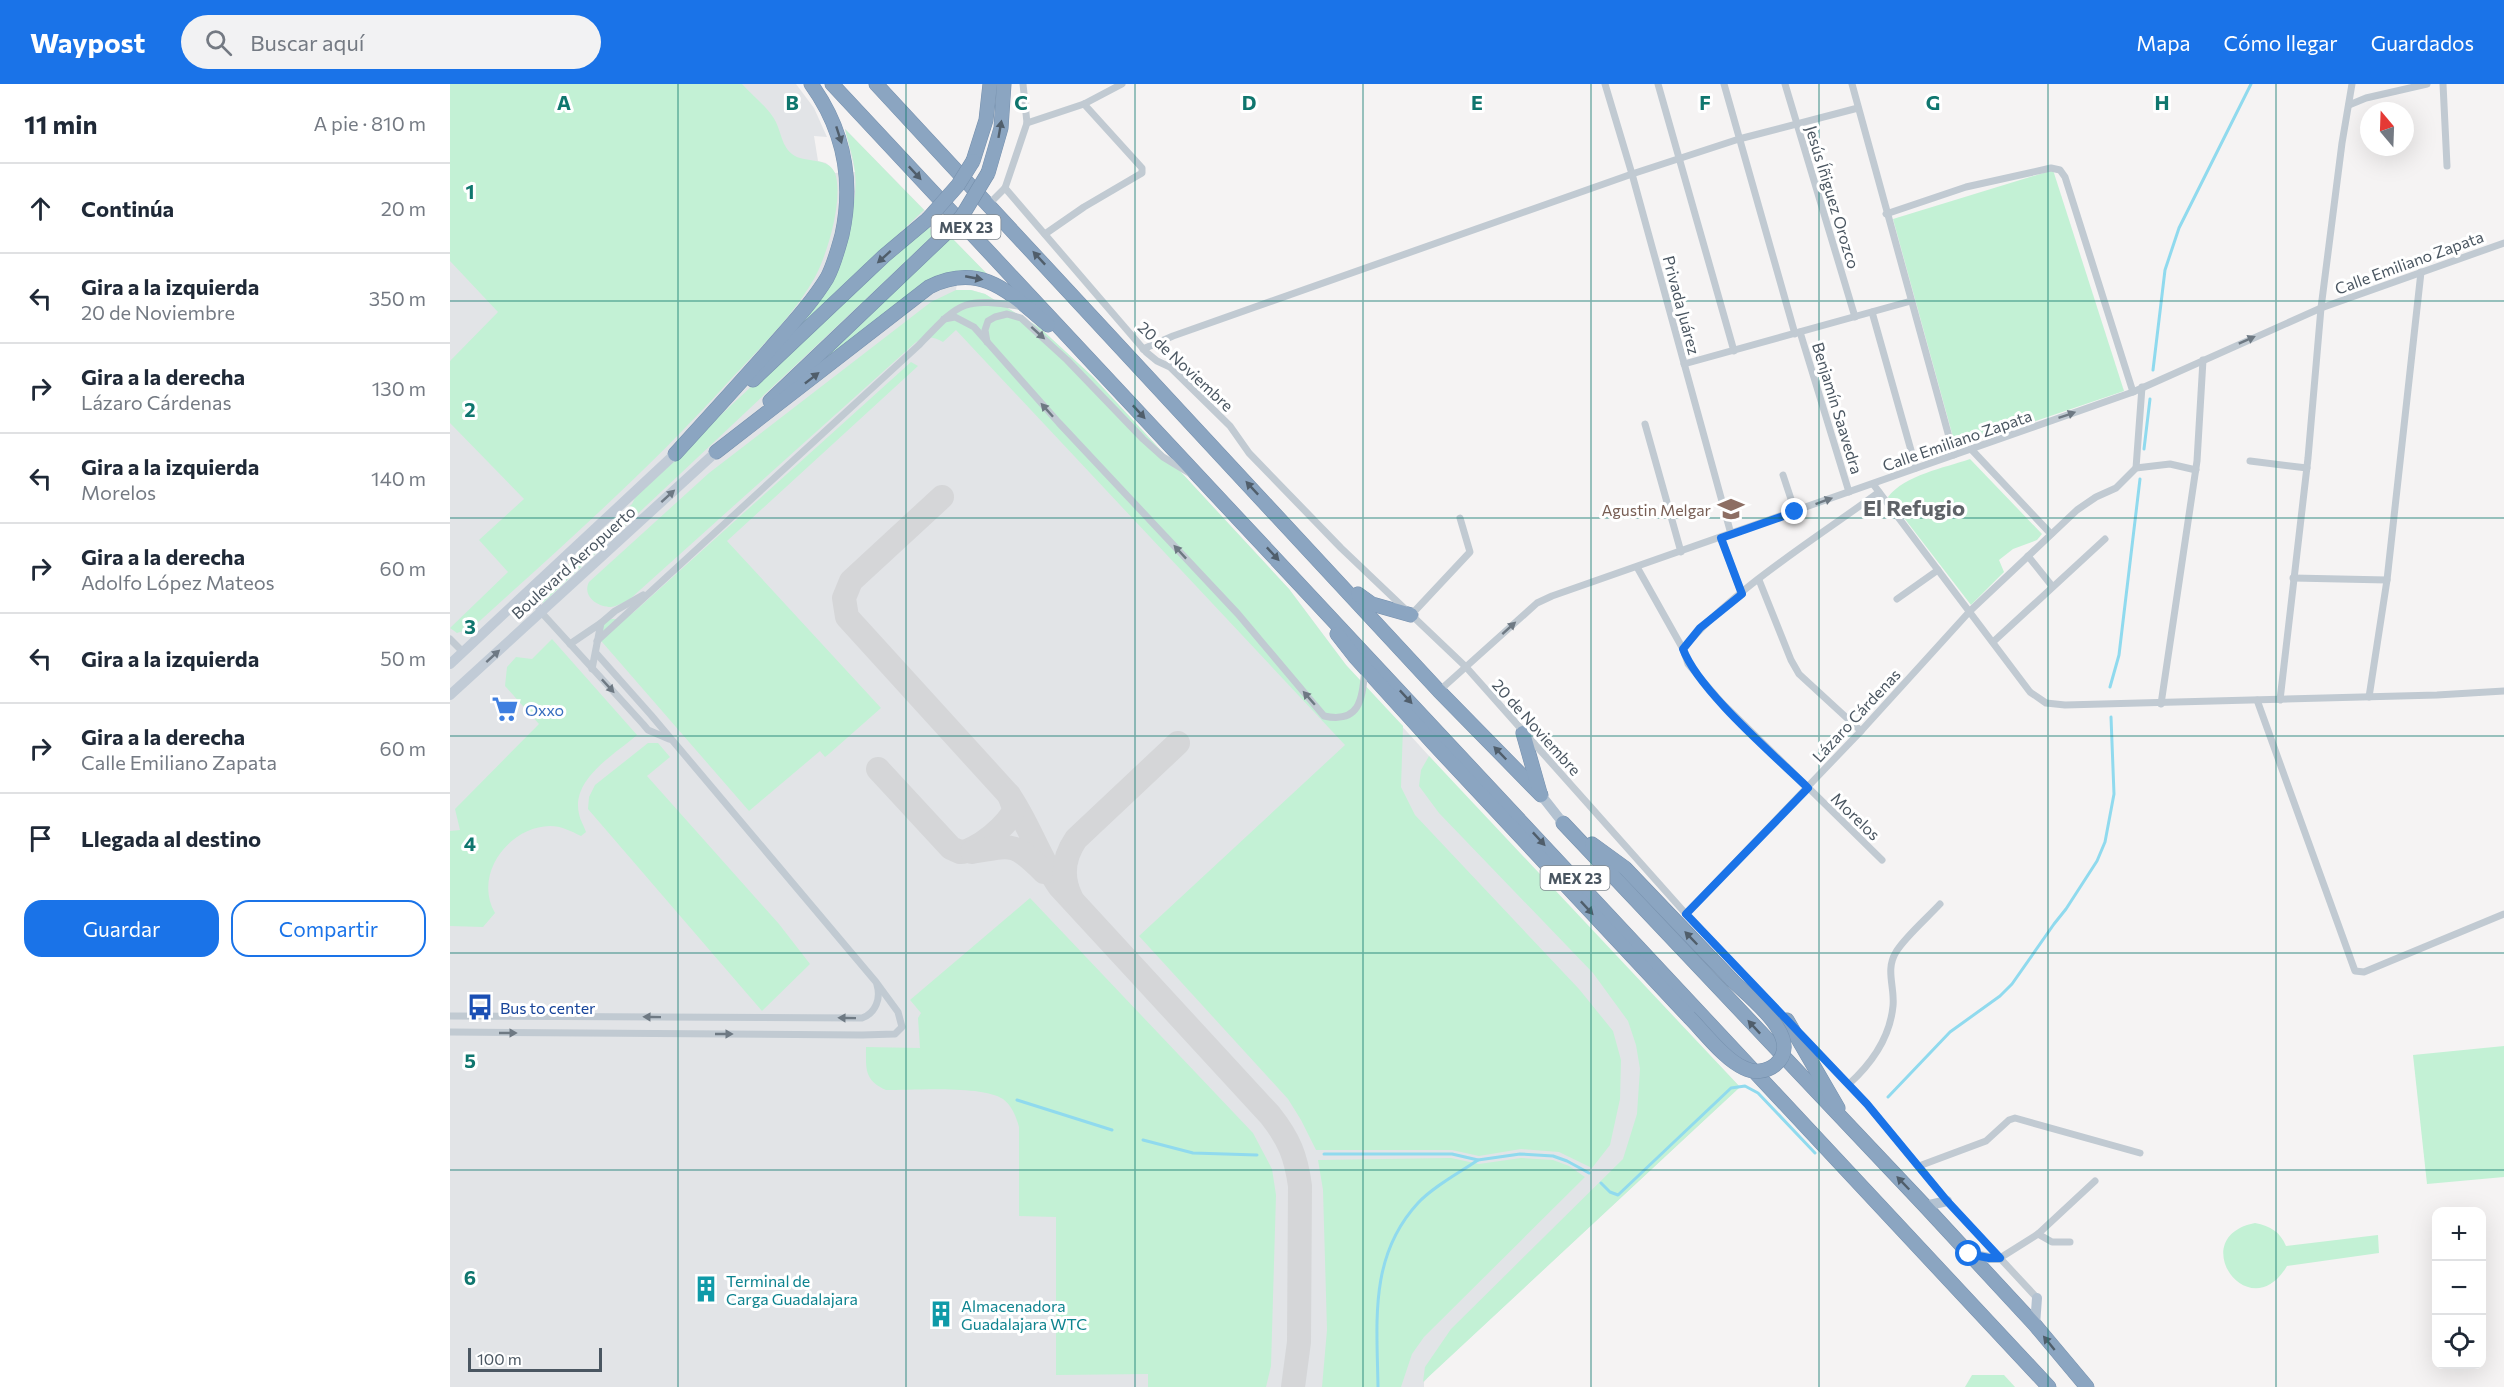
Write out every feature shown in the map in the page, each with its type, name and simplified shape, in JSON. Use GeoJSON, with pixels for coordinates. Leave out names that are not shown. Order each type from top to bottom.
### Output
{"type":"FeatureCollection","features":[{"type":"Feature","properties":{"kind":"highway"},"geometry":{"type":"LineString","coordinates":[[675,454],[805,310],[828,276],[838,251],[848,194],[843,149],[836,126],[824,102],[811,84]]}},
{"type":"Feature","properties":{"kind":"highway","name":"MEX 23"},"geometry":{"type":"LineString","coordinates":[[832,84],[1299,581],[2049,1387]]}},
{"type":"Feature","properties":{"kind":"highway"},"geometry":{"type":"LineString","coordinates":[[675,454],[884,256],[928,219],[958,185],[973,161],[986,120],[990,84]]}},
{"type":"Feature","properties":{"kind":"highway"},"geometry":{"type":"LineString","coordinates":[[716,452],[962,216],[988,173],[1001,128],[1004,84]]}},
{"type":"Feature","properties":{"kind":"highway","name":"MEX 23"},"geometry":{"type":"LineString","coordinates":[[876,85],[1439,691],[1541,795]]}},
{"type":"Feature","properties":{"kind":"highway"},"geometry":{"type":"LineString","coordinates":[[716,452],[929,287],[942,280],[958,276],[990,282],[1027,308],[1099,369]]}},
{"type":"Feature","properties":{"kind":"highway"},"geometry":{"type":"LineString","coordinates":[[1334,576],[1372,604],[1411,615]]}},
{"type":"Feature","properties":{"kind":"highway"},"geometry":{"type":"LineString","coordinates":[[1299,581],[1365,669],[1689,1017],[1735,1063],[1745,1069],[1758,1072],[1775,1065],[1784,1051],[1781,1033],[1776,1023],[1624,868],[1563,823]]}},
{"type":"Feature","properties":{"kind":"highway"},"geometry":{"type":"LineString","coordinates":[[1523,733],[1541,795]]}},
{"type":"Feature","properties":{"kind":"highway","name":"MEX 23"},"geometry":{"type":"LineString","coordinates":[[1563,823],[1925,1206],[2035,1325],[2087,1387]]}},
{"type":"Feature","properties":{"kind":"highway"},"geometry":{"type":"LineString","coordinates":[[1787,1020],[1852,1131]]}},
{"type":"Feature","properties":{"kind":"main road","name":"MEX 23"},"geometry":{"type":"LineString","coordinates":[[1541,795],[1563,823]]}},
{"type":"Feature","properties":{"kind":"main road"},"geometry":{"type":"LineString","coordinates":[[1925,1206],[1947,1201]]}},
{"type":"Feature","properties":{"kind":"main road"},"geometry":{"type":"LineString","coordinates":[[1969,1254],[2000,1258]]}},
{"type":"Feature","properties":{"kind":"main road"},"geometry":{"type":"LineString","coordinates":[[2035,1325],[2037,1298]]}},
{"type":"Feature","properties":{"kind":"street"},"geometry":{"type":"LineString","coordinates":[[989,204],[1005,188],[1027,123],[1023,84]]}},
{"type":"Feature","properties":{"kind":"street"},"geometry":{"type":"LineString","coordinates":[[1027,123],[1084,104],[1122,84]]}},
{"type":"Feature","properties":{"kind":"street","name":"Privada Juárez"},"geometry":{"type":"LineString","coordinates":[[1605,84],[1731,534]]}},
{"type":"Feature","properties":{"kind":"street"},"geometry":{"type":"LineString","coordinates":[[1658,84],[1734,351]]}},
{"type":"Feature","properties":{"kind":"street","name":"Benjamín Saavedra"},"geometry":{"type":"LineString","coordinates":[[1724,84],[1797,333],[1849,492]]}},
{"type":"Feature","properties":{"kind":"street","name":"Jesús Íñiguez Orozco"},"geometry":{"type":"LineString","coordinates":[[1785,84],[1855,317]]}},
{"type":"Feature","properties":{"kind":"street"},"geometry":{"type":"LineString","coordinates":[[1852,84],[1954,455]]}},
{"type":"Feature","properties":{"kind":"street"},"geometry":{"type":"LineString","coordinates":[[2280,700],[2307,468],[2321,308],[2352,84]]}},
{"type":"Feature","properties":{"kind":"street"},"geometry":{"type":"LineString","coordinates":[[2349,105],[2366,98],[2427,84]]}},
{"type":"Feature","properties":{"kind":"street"},"geometry":{"type":"LineString","coordinates":[[2443,84],[2447,166]]}},
{"type":"Feature","properties":{"kind":"street"},"geometry":{"type":"LineString","coordinates":[[1046,234],[1084,207],[1142,173],[1142,168],[1084,104]]}},
{"type":"Feature","properties":{"kind":"street"},"geometry":{"type":"LineString","coordinates":[[1143,349],[1184,332],[1632,174],[1739,139],[1858,108]]}},
{"type":"Feature","properties":{"kind":"street"},"geometry":{"type":"LineString","coordinates":[[1886,214],[1966,187],[2051,168],[2060,170],[2066,177],[2133,392]]}},
{"type":"Feature","properties":{"kind":"street","name":"20 de Noviembre"},"geometry":{"type":"LineString","coordinates":[[1005,188],[1143,349],[1157,361],[1170,367],[1230,426],[1249,453],[1341,548],[1466,667],[1686,914],[1849,1084],[1947,1201],[2037,1298]]}},
{"type":"Feature","properties":{"kind":"street","name":"Calle Emiliano Zapata"},"geometry":{"type":"LineString","coordinates":[[1439,691],[1537,603],[2133,392],[2321,308],[2504,243]]}},
{"type":"Feature","properties":{"kind":"street"},"geometry":{"type":"LineString","coordinates":[[2369,697],[2387,580],[2421,272]]}},
{"type":"Feature","properties":{"kind":"street"},"geometry":{"type":"LineString","coordinates":[[1684,364],[1911,301]]}},
{"type":"Feature","properties":{"kind":"street"},"geometry":{"type":"LineString","coordinates":[[597,641],[919,345],[944,319],[968,303],[989,302],[1027,308]]}},
{"type":"Feature","properties":{"kind":"street"},"geometry":{"type":"LineString","coordinates":[[1872,312],[1916,468]]}},
{"type":"Feature","properties":{"kind":"street"},"geometry":{"type":"LineString","coordinates":[[987,342],[985,330],[988,321],[1007,314],[1021,318],[1067,360],[1163,457],[1179,468],[1201,478]]}},
{"type":"Feature","properties":{"kind":"street"},"geometry":{"type":"LineString","coordinates":[[944,319],[955,317],[974,327],[1230,606],[1324,716],[1339,719],[1353,713],[1362,699],[1365,669]]}},
{"type":"Feature","properties":{"kind":"street"},"geometry":{"type":"LineString","coordinates":[[2161,704],[2196,470],[2203,360]]}},
{"type":"Feature","properties":{"kind":"street"},"geometry":{"type":"LineString","coordinates":[[2142,387],[2136,468],[2169,464],[2196,470]]}},
{"type":"Feature","properties":{"kind":"street"},"geometry":{"type":"LineString","coordinates":[[1645,424],[1681,552]]}},
{"type":"Feature","properties":{"kind":"street"},"geometry":{"type":"LineString","coordinates":[[1971,449],[2051,534]]}},
{"type":"Feature","properties":{"kind":"street","name":"Boulevard Aeropuerto"},"geometry":{"type":"LineString","coordinates":[[450,696],[716,452]]}},
{"type":"Feature","properties":{"kind":"street","name":"Boulevard Aeropuerto"},"geometry":{"type":"LineString","coordinates":[[450,664],[675,454]]}},
{"type":"Feature","properties":{"kind":"street"},"geometry":{"type":"LineString","coordinates":[[2250,461],[2307,468]]}},
{"type":"Feature","properties":{"kind":"street","name":"Lázaro Cárdenas"},"geometry":{"type":"LineString","coordinates":[[1686,914],[1808,788],[1970,611],[2077,510],[2116,488],[2136,468]]}},
{"type":"Feature","properties":{"kind":"street"},"geometry":{"type":"LineString","coordinates":[[1784,474],[1795,512]]}},
{"type":"Feature","properties":{"kind":"street"},"geometry":{"type":"LineString","coordinates":[[1873,484],[2030,692],[2046,703],[2065,705],[2161,704],[2504,691]]}},
{"type":"Feature","properties":{"kind":"street"},"geometry":{"type":"LineString","coordinates":[[1683,649],[1700,628],[1759,580],[1880,492]]}},
{"type":"Feature","properties":{"kind":"street"},"geometry":{"type":"LineString","coordinates":[[635,493],[626,505],[537,589],[535,598],[541,612],[648,730],[671,741]]}},
{"type":"Feature","properties":{"kind":"street"},"geometry":{"type":"LineString","coordinates":[[1411,615],[1470,552],[1460,518]]}},
{"type":"Feature","properties":{"kind":"street"},"geometry":{"type":"LineString","coordinates":[[1721,538],[1742,594]]}},
{"type":"Feature","properties":{"kind":"street"},"geometry":{"type":"LineString","coordinates":[[1993,642],[2105,539]]}},
{"type":"Feature","properties":{"kind":"street"},"geometry":{"type":"LineString","coordinates":[[2028,556],[2052,586]]}},
{"type":"Feature","properties":{"kind":"street","name":"Morelos"},"geometry":{"type":"LineString","coordinates":[[1637,567],[1683,649],[1688,664],[1715,695],[1882,860]]}},
{"type":"Feature","properties":{"kind":"street"},"geometry":{"type":"LineString","coordinates":[[1897,599],[1938,570]]}},
{"type":"Feature","properties":{"kind":"street"},"geometry":{"type":"LineString","coordinates":[[2293,578],[2387,580]]}},
{"type":"Feature","properties":{"kind":"street"},"geometry":{"type":"LineString","coordinates":[[1759,580],[1791,660],[1799,674],[1861,731]]}},
{"type":"Feature","properties":{"kind":"street"},"geometry":{"type":"LineString","coordinates":[[570,644],[615,611],[651,592]]}},
{"type":"Feature","properties":{"kind":"street"},"geometry":{"type":"LineString","coordinates":[[592,669],[601,623]]}},
{"type":"Feature","properties":{"kind":"street"},"geometry":{"type":"LineString","coordinates":[[450,639],[464,652]]}},
{"type":"Feature","properties":{"kind":"street"},"geometry":{"type":"LineString","coordinates":[[450,1032],[895,1034],[902,1027],[900,1018],[876,982],[596,653]]}},
{"type":"Feature","properties":{"kind":"street"},"geometry":{"type":"LineString","coordinates":[[2257,700],[2355,971],[2364,972],[2504,914]]}},
{"type":"Feature","properties":{"kind":"street"},"geometry":{"type":"LineString","coordinates":[[1849,1084],[1866,1069],[1886,1036],[1893,1005],[1889,976],[1896,952],[1940,904]]}},
{"type":"Feature","properties":{"kind":"street"},"geometry":{"type":"LineString","coordinates":[[450,1016],[862,1018],[875,1008],[879,991],[876,982]]}},
{"type":"Feature","properties":{"kind":"street"},"geometry":{"type":"LineString","coordinates":[[1919,1166],[1986,1141],[2009,1120],[2015,1118],[2140,1153]]}},
{"type":"Feature","properties":{"kind":"street"},"geometry":{"type":"LineString","coordinates":[[2000,1258],[2038,1234],[2095,1181]]}},
{"type":"Feature","properties":{"kind":"street"},"geometry":{"type":"LineString","coordinates":[[2038,1234],[2052,1242],[2070,1242]]}},
{"type":"Feature","properties":{"kind":"shaded area"},"geometry":{"type":"Polygon","coordinates":[[[450,84],[796,84],[814,108],[827,137],[814,136],[818,161],[826,163],[835,173],[855,172],[845,129],[989,276],[959,271],[956,290],[971,290],[985,294],[1040,328],[1093,377],[1289,589],[1346,665],[1514,849],[1740,1087],[1429,1376],[1424,1382],[1424,1387],[450,1387],[450,84]]]}},
{"type":"Feature","properties":{"kind":"green space"},"geometry":{"type":"Polygon","coordinates":[[[450,84],[742,84],[773,117],[786,148],[795,156],[828,165],[835,173],[837,184],[836,212],[824,256],[814,279],[786,319],[700,413],[636,476],[472,628],[457,633],[450,628],[508,572],[479,540],[524,499],[450,423],[450,361],[498,312],[450,261],[450,84]]]}},
{"type":"Feature","properties":{"kind":"green space"},"geometry":{"type":"Polygon","coordinates":[[[845,129],[924,210],[789,337],[834,258],[851,216],[855,195],[855,173],[845,129]]]}},
{"type":"Feature","properties":{"kind":"green space"},"geometry":{"type":"Polygon","coordinates":[[[2053,170],[2124,391],[1956,448],[1893,219],[2053,170]]]}},
{"type":"Feature","properties":{"kind":"green space"},"geometry":{"type":"Polygon","coordinates":[[[926,224],[935,234],[543,603],[540,599],[542,590],[632,504],[638,492],[926,224]]]}},
{"type":"Feature","properties":{"kind":"green space"},"geometry":{"type":"Polygon","coordinates":[[[950,236],[989,276],[959,271],[945,275],[778,396],[950,236]]]}},
{"type":"Feature","properties":{"kind":"green space"},"geometry":{"type":"Polygon","coordinates":[[[956,290],[971,290],[985,294],[1040,328],[1093,377],[1289,589],[1346,665],[1403,726],[1401,787],[1415,815],[1579,989],[1613,1031],[1621,1060],[1620,1099],[1610,1145],[1592,1168],[1559,1152],[1521,1149],[1479,1156],[1452,1150],[1316,1150],[1288,1099],[1139,936],[1345,745],[956,330],[943,342],[928,338],[915,343],[630,599],[611,607],[596,603],[589,596],[587,587],[589,582],[709,473],[931,302],[956,290]]]}},
{"type":"Feature","properties":{"kind":"green space"},"geometry":{"type":"Polygon","coordinates":[[[911,362],[918,366],[727,541],[881,708],[825,757],[820,751],[749,811],[596,635],[608,619],[622,619],[634,612],[911,362]]]}},
{"type":"Feature","properties":{"kind":"green space"},"geometry":{"type":"Polygon","coordinates":[[[1970,459],[2042,534],[2037,540],[2013,549],[1999,560],[2004,572],[1971,605],[1888,497],[1904,483],[1937,469],[1970,459]]]}},
{"type":"Feature","properties":{"kind":"green space"},"geometry":{"type":"Polygon","coordinates":[[[552,639],[637,735],[596,769],[581,790],[578,801],[579,814],[586,832],[581,836],[550,826],[535,828],[521,835],[508,844],[498,856],[492,869],[488,884],[489,898],[495,913],[483,927],[450,926],[450,831],[460,830],[455,809],[539,724],[505,686],[507,667],[516,657],[532,659],[552,639]]]}},
{"type":"Feature","properties":{"kind":"green space"},"geometry":{"type":"Polygon","coordinates":[[[648,743],[658,743],[670,757],[647,776],[779,924],[810,964],[762,1011],[588,809],[589,797],[595,785],[648,743]]]}},
{"type":"Feature","properties":{"kind":"green space"},"geometry":{"type":"Polygon","coordinates":[[[1429,756],[1740,1087],[1423,1382],[1425,1367],[1451,1329],[1623,1159],[1637,1114],[1640,1069],[1636,1045],[1628,1021],[1593,973],[1439,813],[1419,786],[1421,770],[1429,756]]]}},
{"type":"Feature","properties":{"kind":"green space"},"geometry":{"type":"Polygon","coordinates":[[[1030,898],[1253,1133],[1272,1169],[1276,1195],[1271,1366],[1266,1387],[1148,1387],[1148,1374],[1056,1375],[1056,1217],[1019,1216],[1019,1127],[1011,1108],[1003,1099],[980,1092],[947,1089],[886,1090],[870,1078],[866,1047],[920,1048],[918,1018],[921,1013],[910,1000],[1030,898]]]}},
{"type":"Feature","properties":{"kind":"green space"},"geometry":{"type":"Polygon","coordinates":[[[2504,1046],[2504,1177],[2427,1184],[2413,1055],[2504,1046]]]}},
{"type":"Feature","properties":{"kind":"green space"},"geometry":{"type":"Polygon","coordinates":[[[1451,1158],[1479,1164],[1521,1158],[1553,1160],[1569,1166],[1585,1177],[1424,1337],[1412,1354],[1401,1387],[1322,1387],[1327,1330],[1323,1190],[1318,1160],[1451,1158]]]}},
{"type":"Feature","properties":{"kind":"green space"},"geometry":{"type":"Polygon","coordinates":[[[2255,1223],[2274,1230],[2286,1246],[2378,1235],[2379,1253],[2287,1266],[2272,1283],[2256,1288],[2241,1284],[2230,1274],[2224,1260],[2225,1245],[2234,1231],[2255,1223]]]}},
{"type":"Feature","properties":{"kind":"green space"},"geometry":{"type":"Polygon","coordinates":[[[1972,1375],[2004,1375],[2015,1387],[1965,1387],[1972,1375]]]}},
{"type":"Feature","properties":{"kind":"waterway"},"geometry":{"type":"LineString","coordinates":[[2153,370],[2165,270],[2179,228],[2251,84]]}},
{"type":"Feature","properties":{"kind":"waterway"},"geometry":{"type":"LineString","coordinates":[[2144,449],[2150,399]]}},
{"type":"Feature","properties":{"kind":"waterway"},"geometry":{"type":"LineString","coordinates":[[2110,687],[2119,655],[2140,479]]}},
{"type":"Feature","properties":{"kind":"waterway"},"geometry":{"type":"LineString","coordinates":[[1888,1097],[1950,1032],[2000,996],[2012,984],[2097,861],[2105,842],[2114,794],[2111,717]]}},
{"type":"Feature","properties":{"kind":"waterway"},"geometry":{"type":"LineString","coordinates":[[1601,1183],[1610,1192],[1618,1195],[1731,1088],[1745,1086],[1758,1093],[1815,1153]]}},
{"type":"Feature","properties":{"kind":"waterway"},"geometry":{"type":"LineString","coordinates":[[1017,1100],[1112,1130]]}},
{"type":"Feature","properties":{"kind":"waterway"},"geometry":{"type":"LineString","coordinates":[[1143,1140],[1193,1153],[1257,1155]]}},
{"type":"Feature","properties":{"kind":"waterway"},"geometry":{"type":"LineString","coordinates":[[1324,1154],[1452,1154],[1478,1160],[1520,1154],[1553,1156],[1589,1173]]}},
{"type":"Feature","properties":{"kind":"waterway"},"geometry":{"type":"LineString","coordinates":[[1378,1387],[1379,1290],[1391,1245],[1402,1223],[1424,1197],[1478,1160]]}},
{"type":"Feature","properties":{"kind":"taxiway"},"geometry":{"type":"LineString","coordinates":[[942,497],[851,581],[844,598],[847,617],[1009,795],[1059,886],[1270,1115],[1282,1132],[1291,1148],[1300,1186],[1299,1342],[1293,1387]]}},
{"type":"Feature","properties":{"kind":"taxiway"},"geometry":{"type":"LineString","coordinates":[[1071,897],[1066,882],[1065,868],[1068,853],[1076,839],[1178,743]]}},
{"type":"Feature","properties":{"kind":"taxiway"},"geometry":{"type":"LineString","coordinates":[[878,769],[951,848],[960,852],[974,848],[992,836],[1007,821],[1014,808],[1009,795]]}},
{"type":"Feature","properties":{"kind":"taxiway"},"geometry":{"type":"LineString","coordinates":[[972,852],[1012,848],[1026,855],[1044,872]]}},
{"type":"Feature","properties":{"kind":"place","name":"Agustin Melgar"},"geometry":{"type":"Point","coordinates":[1731,509]}},
{"type":"Feature","properties":{"kind":"place","name":"Oxxo"},"geometry":{"type":"Point","coordinates":[505,709]}},
{"type":"Feature","properties":{"kind":"place","name":"Bus to center"},"geometry":{"type":"Point","coordinates":[480,1007]}},
{"type":"Feature","properties":{"kind":"place","name":"Terminal de Carga Guadalajara"},"geometry":{"type":"Point","coordinates":[706,1289]}},
{"type":"Feature","properties":{"kind":"place","name":"Almacenadora Guadalajara WTC"},"geometry":{"type":"Point","coordinates":[941,1314]}},
{"type":"Feature","properties":{"kind":"district","name":"El Refugio"},"geometry":{"type":"Point","coordinates":[1914,507]}},
{"type":"Feature","properties":{"kind":"route"},"geometry":{"type":"LineString","coordinates":[[1795,512],[1721,538],[1742,594],[1700,628],[1683,649],[1688,664],[1701,680],[1808,788],[1686,914],[1849,1084],[1947,1201],[2000,1258],[1969,1254]]}}]}
